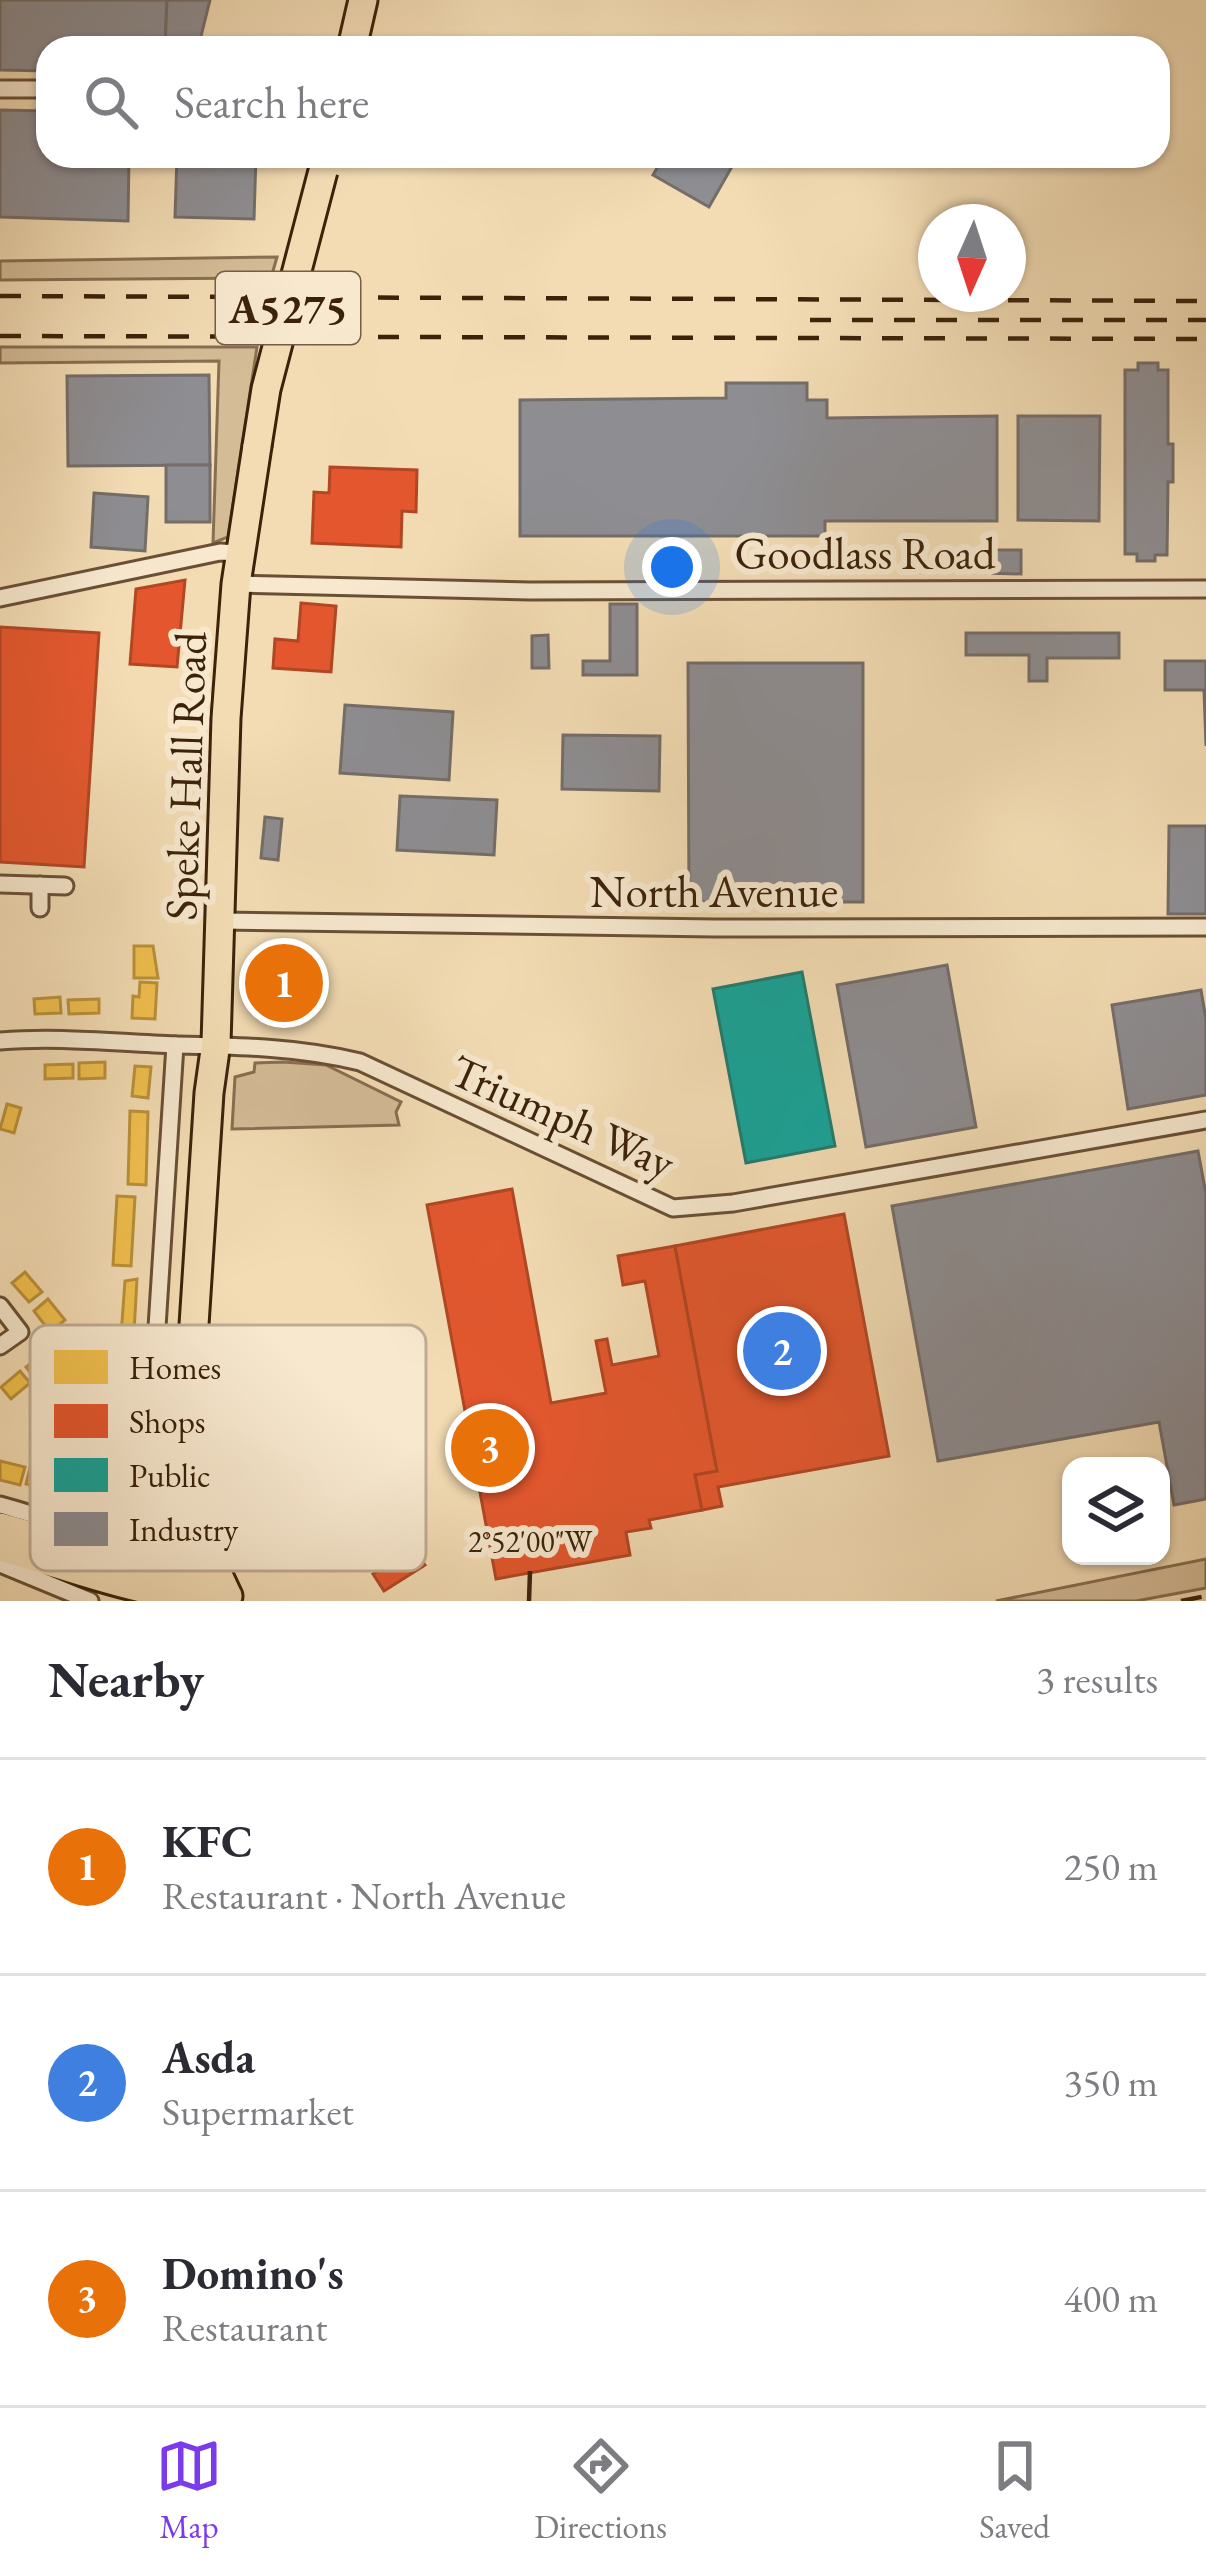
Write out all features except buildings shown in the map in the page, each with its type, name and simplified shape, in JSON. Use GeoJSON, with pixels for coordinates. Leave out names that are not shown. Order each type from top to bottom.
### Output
{"type":"FeatureCollection","features":[{"type":"Feature","properties":{"kind":"highway"},"geometry":{"type":"LineString","coordinates":[[355,36],[363,0]]}},
{"type":"Feature","properties":{"kind":"highway","name":"Speke Hall Road"},"geometry":{"type":"LineString","coordinates":[[193,1325],[216,1043],[224,750],[236,584],[266,389],[324,168]]}},
{"type":"Feature","properties":{"kind":"highway"},"geometry":{"type":"LineString","coordinates":[[0,1527],[30,1535]]}},
{"type":"Feature","properties":{"kind":"highway"},"geometry":{"type":"LineString","coordinates":[[0,1547],[30,1557]]}},
{"type":"Feature","properties":{"kind":"highway"},"geometry":{"type":"LineString","coordinates":[[74,1571],[154,1597],[226,1591]]}},
{"type":"Feature","properties":{"kind":"highway"},"geometry":{"type":"LineString","coordinates":[[133,1571],[195,1594]]}},
{"type":"Feature","properties":{"kind":"street"},"geometry":{"type":"LineString","coordinates":[[0,89],[36,89]]}},
{"type":"Feature","properties":{"kind":"street"},"geometry":{"type":"LineString","coordinates":[[0,598],[220,552],[240,553]]}},
{"type":"Feature","properties":{"kind":"street","name":"Goodlass Road"},"geometry":{"type":"LineString","coordinates":[[236,584],[530,590],[1206,589]]}},
{"type":"Feature","properties":{"kind":"street"},"geometry":{"type":"LineString","coordinates":[[0,884],[65,886]]}},
{"type":"Feature","properties":{"kind":"street"},"geometry":{"type":"LineString","coordinates":[[40,885],[40,908]]}},
{"type":"Feature","properties":{"kind":"street","name":"North Avenue"},"geometry":{"type":"LineString","coordinates":[[221,921],[716,928],[1206,927]]}},
{"type":"Feature","properties":{"kind":"street","name":"Triumph Way"},"geometry":{"type":"LineString","coordinates":[[0,1041],[74,1037],[175,1045],[216,1043],[308,1050],[360,1062],[673,1208],[733,1203],[1206,1120]]}},
{"type":"Feature","properties":{"kind":"street"},"geometry":{"type":"LineString","coordinates":[[157,1325],[175,1045]]}},
{"type":"Feature","properties":{"kind":"street"},"geometry":{"type":"LineString","coordinates":[[0,1306],[20,1332],[0,1346]]}},
{"type":"Feature","properties":{"kind":"street"},"geometry":{"type":"LineString","coordinates":[[0,1504],[30,1513]]}},
{"type":"Feature","properties":{"kind":"street"},"geometry":{"type":"LineString","coordinates":[[0,1564],[89,1601]]}},
{"type":"Feature","properties":{"kind":"shaded area"},"geometry":{"type":"Polygon","coordinates":[[[277,257],[271,278],[0,280],[0,261],[277,257]]]}},
{"type":"Feature","properties":{"kind":"shaded area"},"geometry":{"type":"Polygon","coordinates":[[[0,347],[257,347],[228,537],[213,543],[219,361],[0,363],[0,347]]]}},
{"type":"Feature","properties":{"kind":"shaded area"},"geometry":{"type":"Polygon","coordinates":[[[255,1063],[326,1065],[401,1102],[396,1112],[399,1125],[232,1129],[235,1077],[254,1072],[255,1063]]]}},
{"type":"Feature","properties":{"kind":"shaded area"},"geometry":{"type":"Polygon","coordinates":[[[1206,1559],[1206,1588],[1136,1601],[996,1601],[1206,1559]]]}},
{"type":"Feature","properties":{"kind":"railway"},"geometry":{"type":"LineString","coordinates":[[0,296],[1206,301]]}},
{"type":"Feature","properties":{"kind":"railway"},"geometry":{"type":"LineString","coordinates":[[810,320],[1206,320]]}},
{"type":"Feature","properties":{"kind":"railway"},"geometry":{"type":"LineString","coordinates":[[0,336],[1206,339]]}},
{"type":"Feature","properties":{"kind":"railway"},"geometry":{"type":"LineString","coordinates":[[1181,1601],[1206,1596]]}},
{"type":"Feature","properties":{"kind":"place","name":"KFC"},"geometry":{"type":"Point","coordinates":[284,983]}},
{"type":"Feature","properties":{"kind":"place","name":"Asda"},"geometry":{"type":"Point","coordinates":[782,1351]}},
{"type":"Feature","properties":{"kind":"place","name":"Domino's"},"geometry":{"type":"Point","coordinates":[490,1448]}}]}
